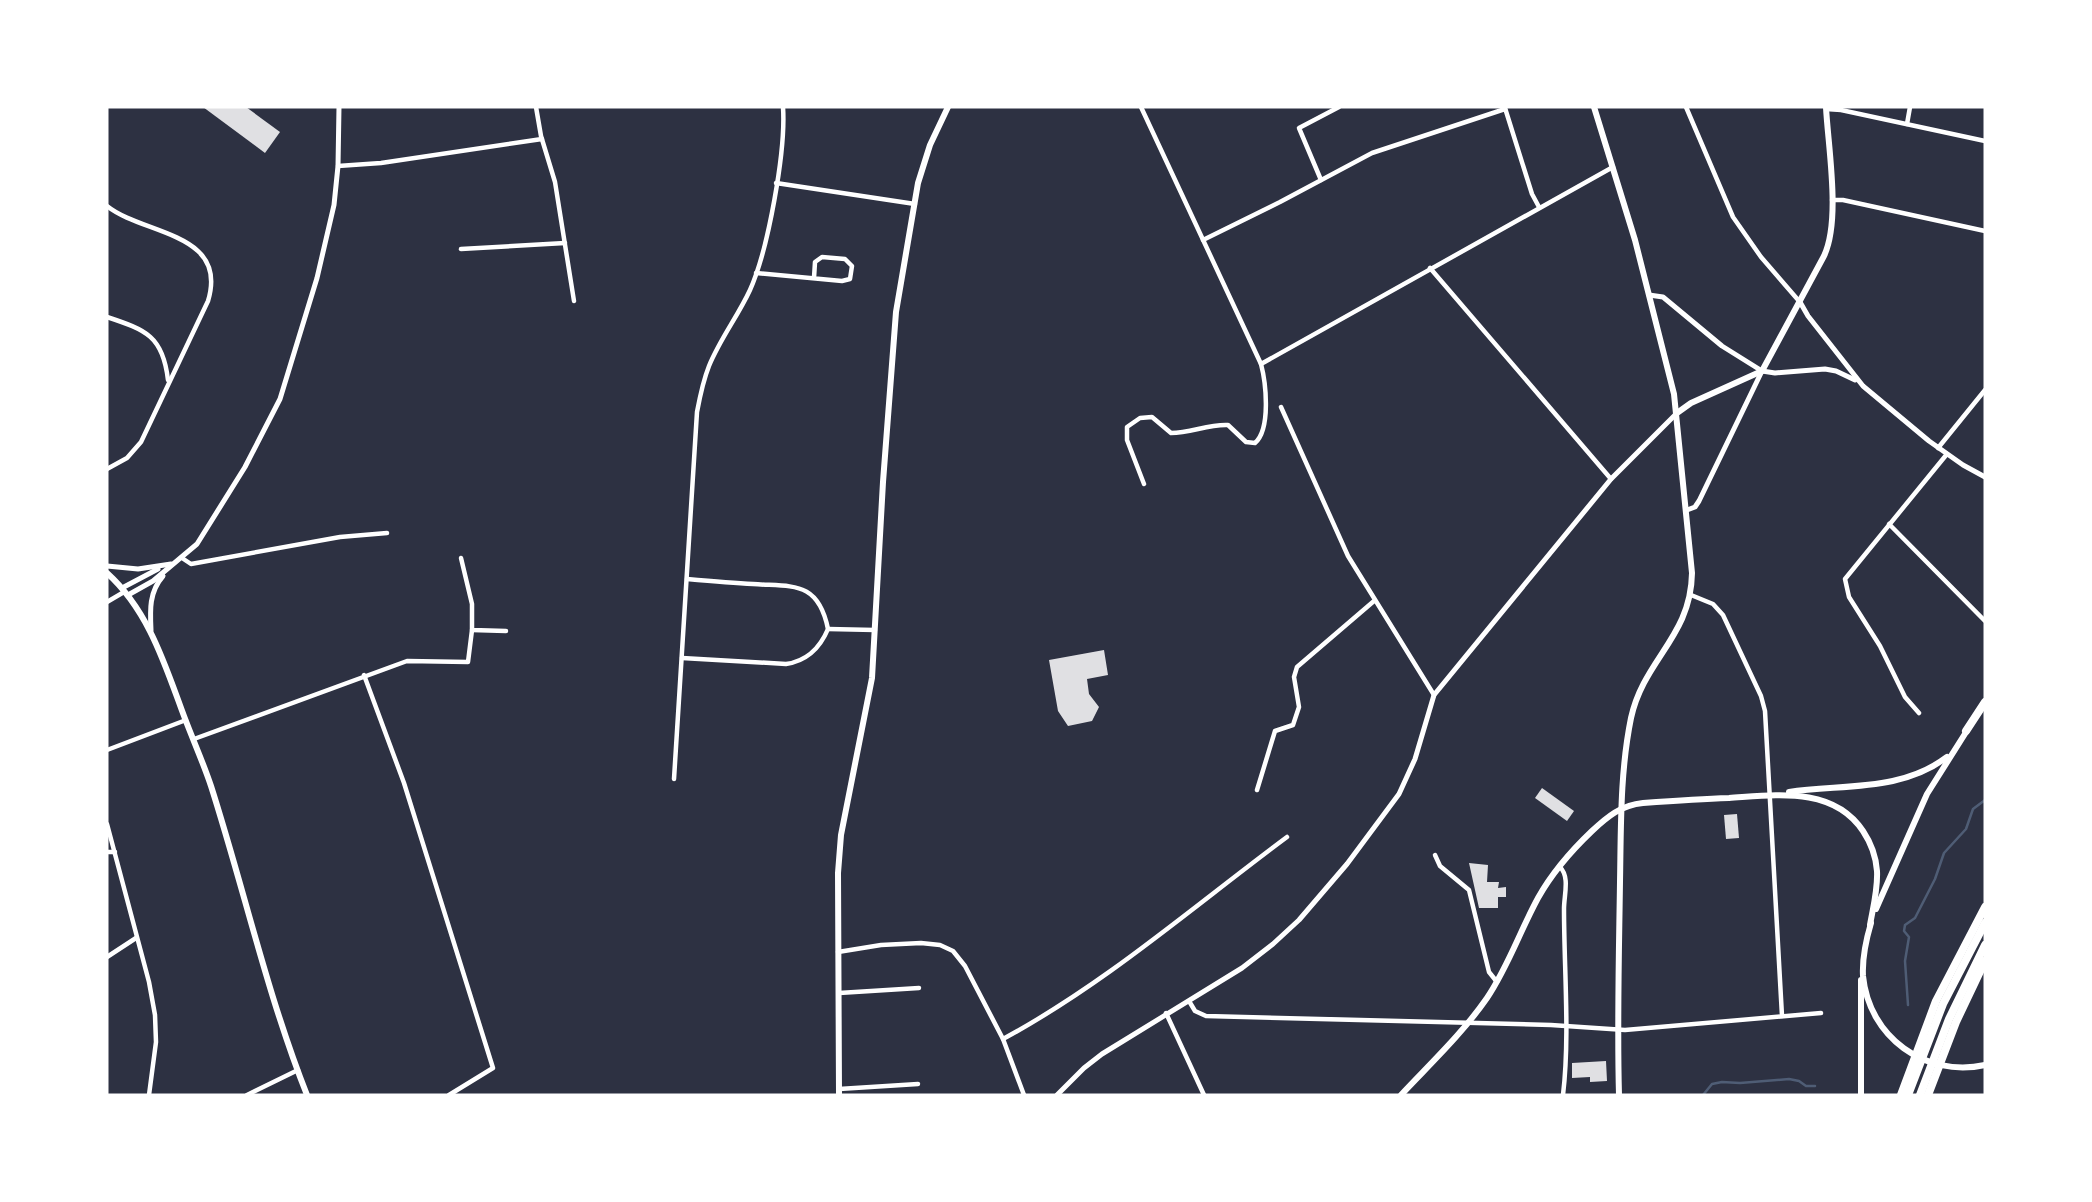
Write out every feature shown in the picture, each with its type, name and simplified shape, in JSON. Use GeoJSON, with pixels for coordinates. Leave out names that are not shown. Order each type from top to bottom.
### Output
{"type":"FeatureCollection","features":[{"type":"Feature","properties":{"kind":"highway"},"geometry":{"type":"LineString","coordinates":[[1966,731],[1985,702]]}},
{"type":"Feature","properties":{"kind":"highway"},"geometry":{"type":"LineString","coordinates":[[1901,1095],[1939,994],[1985,907]]}},
{"type":"Feature","properties":{"kind":"highway"},"geometry":{"type":"LineString","coordinates":[[1909,1095],[1943,1004],[1985,923]]}},
{"type":"Feature","properties":{"kind":"highway"},"geometry":{"type":"LineString","coordinates":[[1920,1095],[1949,1019],[1985,945]]}},
{"type":"Feature","properties":{"kind":"highway"},"geometry":{"type":"LineString","coordinates":[[1928,1095],[1955,1022],[1985,961]]}},
{"type":"Feature","properties":{"kind":"main road"},"geometry":{"type":"LineString","coordinates":[[839,1092],[841,835],[872,678],[896,312],[918,183],[930,145],[948,107]]}},
{"type":"Feature","properties":{"kind":"main road"},"geometry":{"type":"LineString","coordinates":[[1594,107],[1649,295],[1677,413],[1692,564],[1691,595],[1679,629],[1647,676],[1636,700],[1623,771],[1617,1029],[1619,1095]]}},
{"type":"Feature","properties":{"kind":"main road"},"geometry":{"type":"LineString","coordinates":[[1677,413],[1695,401],[1762,371],[1828,245],[1832,227],[1832,200],[1826,108]]}},
{"type":"Feature","properties":{"kind":"main road"},"geometry":{"type":"LineString","coordinates":[[107,573],[125,591],[151,632],[194,739],[219,814],[274,1004],[307,1095]]}},
{"type":"Feature","properties":{"kind":"main road"},"geometry":{"type":"LineString","coordinates":[[1870,925],[1919,808],[1966,731],[1985,710]]}},
{"type":"Feature","properties":{"kind":"main road"},"geometry":{"type":"LineString","coordinates":[[1401,1095],[1469,1023],[1497,982],[1538,898],[1560,867],[1589,834],[1621,808],[1643,803],[1770,795],[1891,783],[1927,770],[1954,750]]}},
{"type":"Feature","properties":{"kind":"main road"},"geometry":{"type":"LineString","coordinates":[[1770,795],[1801,796],[1826,802],[1845,811],[1860,826],[1871,845],[1877,881],[1863,961],[1861,1095]]}},
{"type":"Feature","properties":{"kind":"main road"},"geometry":{"type":"LineString","coordinates":[[1863,961],[1863,976],[1870,1005],[1880,1025],[1895,1042],[1927,1062],[1960,1068],[1985,1065]]}},
{"type":"Feature","properties":{"kind":"street"},"geometry":{"type":"LineString","coordinates":[[151,632],[153,590],[174,564],[197,544],[211,524],[245,467],[280,399],[317,278],[334,205],[339,107]]}},
{"type":"Feature","properties":{"kind":"street"},"geometry":{"type":"LineString","coordinates":[[536,107],[555,183],[575,301]]}},
{"type":"Feature","properties":{"kind":"street"},"geometry":{"type":"LineString","coordinates":[[674,779],[697,412],[710,364],[740,311],[761,261],[776,183],[784,120],[783,107]]}},
{"type":"Feature","properties":{"kind":"street"},"geometry":{"type":"LineString","coordinates":[[1141,107],[1261,364],[1265,379],[1265,425],[1262,437],[1255,443],[1247,442],[1227,425],[1216,424],[1171,433],[1152,416],[1140,418],[1127,427],[1127,440],[1144,484]]}},
{"type":"Feature","properties":{"kind":"street"},"geometry":{"type":"LineString","coordinates":[[1321,180],[1299,128],[1339,107]]}},
{"type":"Feature","properties":{"kind":"street"},"geometry":{"type":"LineString","coordinates":[[1686,107],[1733,217],[1761,257],[1800,302],[1807,316],[1863,386]]}},
{"type":"Feature","properties":{"kind":"street"},"geometry":{"type":"LineString","coordinates":[[1907,124],[1910,107]]}},
{"type":"Feature","properties":{"kind":"street"},"geometry":{"type":"LineString","coordinates":[[1203,240],[1381,149],[1504,108],[1532,194],[1539,206]]}},
{"type":"Feature","properties":{"kind":"street"},"geometry":{"type":"LineString","coordinates":[[1826,108],[1985,141]]}},
{"type":"Feature","properties":{"kind":"street"},"geometry":{"type":"LineString","coordinates":[[338,166],[381,163],[542,139]]}},
{"type":"Feature","properties":{"kind":"street"},"geometry":{"type":"LineString","coordinates":[[1261,364],[1539,206],[1613,167]]}},
{"type":"Feature","properties":{"kind":"street"},"geometry":{"type":"LineString","coordinates":[[776,183],[915,204]]}},
{"type":"Feature","properties":{"kind":"street"},"geometry":{"type":"LineString","coordinates":[[1832,200],[1843,200],[1985,231]]}},
{"type":"Feature","properties":{"kind":"street"},"geometry":{"type":"LineString","coordinates":[[107,206],[128,219],[188,242],[203,257],[210,272],[211,288],[208,301],[136,449],[127,458],[107,469]]}},
{"type":"Feature","properties":{"kind":"street"},"geometry":{"type":"LineString","coordinates":[[461,249],[565,243]]}},
{"type":"Feature","properties":{"kind":"street"},"geometry":{"type":"LineString","coordinates":[[756,273],[842,281],[850,279],[852,266],[845,259],[822,257],[815,262],[814,278]]}},
{"type":"Feature","properties":{"kind":"street"},"geometry":{"type":"LineString","coordinates":[[1430,268],[1611,479]]}},
{"type":"Feature","properties":{"kind":"street"},"geometry":{"type":"LineString","coordinates":[[1649,295],[1663,297],[1728,351],[1762,371],[1775,373],[1831,370],[1849,376],[1938,448],[1985,477]]}},
{"type":"Feature","properties":{"kind":"street"},"geometry":{"type":"LineString","coordinates":[[107,317],[138,328],[151,337],[165,357],[169,381]]}},
{"type":"Feature","properties":{"kind":"street"},"geometry":{"type":"LineString","coordinates":[[1687,510],[1699,501],[1762,371]]}},
{"type":"Feature","properties":{"kind":"street"},"geometry":{"type":"LineString","coordinates":[[1938,448],[1985,390]]}},
{"type":"Feature","properties":{"kind":"street"},"geometry":{"type":"LineString","coordinates":[[1281,407],[1348,556],[1434,695]]}},
{"type":"Feature","properties":{"kind":"street"},"geometry":{"type":"LineString","coordinates":[[1057,1095],[1084,1068],[1166,1013],[1242,968],[1299,920],[1347,864],[1399,794],[1415,759],[1434,695],[1611,479],[1677,413]]}},
{"type":"Feature","properties":{"kind":"street"},"geometry":{"type":"LineString","coordinates":[[1919,713],[1905,697],[1885,655],[1849,597],[1845,584],[1847,576],[1947,454]]}},
{"type":"Feature","properties":{"kind":"street"},"geometry":{"type":"LineString","coordinates":[[1889,524],[1985,621]]}},
{"type":"Feature","properties":{"kind":"street"},"geometry":{"type":"LineString","coordinates":[[182,558],[191,564],[340,537],[387,533]]}},
{"type":"Feature","properties":{"kind":"street"},"geometry":{"type":"LineString","coordinates":[[194,739],[407,661],[468,662],[472,604],[461,558]]}},
{"type":"Feature","properties":{"kind":"street"},"geometry":{"type":"LineString","coordinates":[[107,566],[138,569],[174,564]]}},
{"type":"Feature","properties":{"kind":"street"},"geometry":{"type":"LineString","coordinates":[[107,602],[148,573],[174,564]]}},
{"type":"Feature","properties":{"kind":"street"},"geometry":{"type":"LineString","coordinates":[[682,658],[786,664],[798,662],[816,648],[828,629],[821,607],[814,597],[797,587],[687,579]]}},
{"type":"Feature","properties":{"kind":"street"},"geometry":{"type":"LineString","coordinates":[[1691,595],[1713,604],[1723,615],[1763,702],[1782,1016]]}},
{"type":"Feature","properties":{"kind":"street"},"geometry":{"type":"LineString","coordinates":[[1257,790],[1275,731],[1293,725],[1299,707],[1294,677],[1297,667],[1374,601]]}},
{"type":"Feature","properties":{"kind":"street"},"geometry":{"type":"LineString","coordinates":[[828,629],[875,630]]}},
{"type":"Feature","properties":{"kind":"street"},"geometry":{"type":"LineString","coordinates":[[472,630],[506,631]]}},
{"type":"Feature","properties":{"kind":"street"},"geometry":{"type":"LineString","coordinates":[[364,675],[404,783],[493,1068],[449,1095]]}},
{"type":"Feature","properties":{"kind":"street"},"geometry":{"type":"LineString","coordinates":[[107,750],[186,720]]}},
{"type":"Feature","properties":{"kind":"street"},"geometry":{"type":"LineString","coordinates":[[107,824],[149,982],[155,1015],[156,1042],[149,1095]]}},
{"type":"Feature","properties":{"kind":"street"},"geometry":{"type":"LineString","coordinates":[[1003,1039],[1075,996],[1287,837]]}},
{"type":"Feature","properties":{"kind":"street"},"geometry":{"type":"LineString","coordinates":[[107,852],[115,852]]}},
{"type":"Feature","properties":{"kind":"street"},"geometry":{"type":"LineString","coordinates":[[1435,855],[1440,866],[1469,890],[1489,972],[1497,982]]}},
{"type":"Feature","properties":{"kind":"street"},"geometry":{"type":"LineString","coordinates":[[1560,867],[1566,875],[1563,1095]]}},
{"type":"Feature","properties":{"kind":"street"},"geometry":{"type":"LineString","coordinates":[[107,957],[136,938]]}},
{"type":"Feature","properties":{"kind":"street"},"geometry":{"type":"LineString","coordinates":[[838,952],[881,945],[921,943],[940,945],[953,951],[965,966],[1003,1039],[1024,1095]]}},
{"type":"Feature","properties":{"kind":"street"},"geometry":{"type":"LineString","coordinates":[[839,993],[919,988]]}},
{"type":"Feature","properties":{"kind":"street"},"geometry":{"type":"LineString","coordinates":[[1189,1001],[1195,1011],[1206,1016],[1617,1029],[1822,1013]]}},
{"type":"Feature","properties":{"kind":"street"},"geometry":{"type":"LineString","coordinates":[[1166,1013],[1204,1095]]}},
{"type":"Feature","properties":{"kind":"street"},"geometry":{"type":"LineString","coordinates":[[247,1095],[298,1070]]}},
{"type":"Feature","properties":{"kind":"street"},"geometry":{"type":"LineString","coordinates":[[839,1092],[918,1084]]}},
{"type":"Feature","properties":{"kind":"building"},"geometry":{"type":"Polygon","coordinates":[[[203,107],[246,107],[280,132],[265,153],[203,107]]]}},
{"type":"Feature","properties":{"kind":"building"},"geometry":{"type":"Polygon","coordinates":[[[1104,650],[1108,675],[1087,679],[1089,694],[1099,707],[1092,721],[1068,726],[1058,711],[1049,660],[1104,650]]]}},
{"type":"Feature","properties":{"kind":"building"},"geometry":{"type":"Polygon","coordinates":[[[1542,788],[1574,811],[1567,821],[1535,798],[1542,788]]]}},
{"type":"Feature","properties":{"kind":"building"},"geometry":{"type":"Polygon","coordinates":[[[1737,814],[1739,838],[1726,839],[1724,815],[1737,814]]]}},
{"type":"Feature","properties":{"kind":"building"},"geometry":{"type":"Polygon","coordinates":[[[1469,863],[1488,865],[1487,882],[1499,882],[1498,888],[1506,887],[1506,897],[1498,897],[1498,908],[1479,908],[1469,863]]]}},
{"type":"Feature","properties":{"kind":"building"},"geometry":{"type":"Polygon","coordinates":[[[1606,1061],[1607,1081],[1590,1082],[1590,1077],[1572,1078],[1572,1063],[1606,1061]]]}},
{"type":"Feature","properties":{"kind":"waterway"},"geometry":{"type":"LineString","coordinates":[[1908,1005],[1905,961],[1909,937],[1904,931],[1905,925],[1915,918],[1935,879],[1944,853],[1966,829],[1973,809],[1985,800]]}},
{"type":"Feature","properties":{"kind":"waterway"},"geometry":{"type":"LineString","coordinates":[[1703,1095],[1712,1084],[1722,1082],[1789,1079],[1806,1086],[1815,1086]]}}]}
